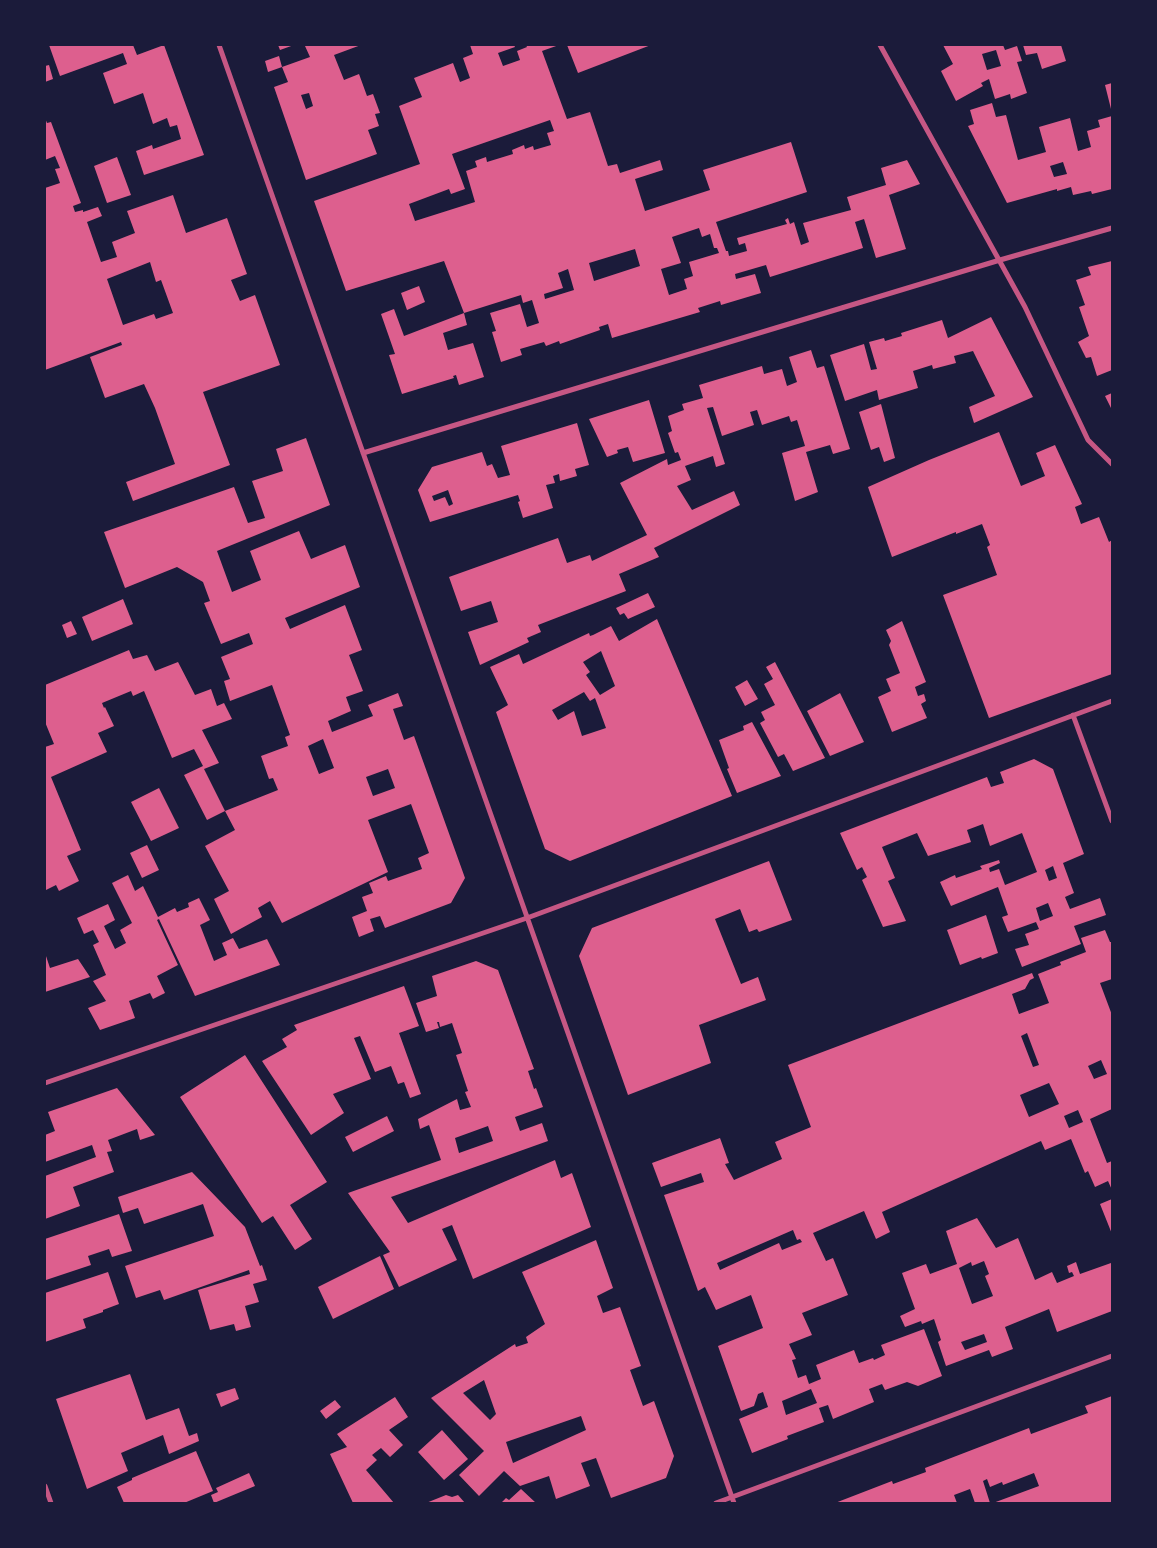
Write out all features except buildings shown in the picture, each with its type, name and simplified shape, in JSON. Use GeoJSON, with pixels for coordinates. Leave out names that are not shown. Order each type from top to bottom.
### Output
{"type":"FeatureCollection","features":[{"type":"Feature","properties":{"kind":"street"},"geometry":{"type":"LineString","coordinates":[[219,45],[733,1500]]}},
{"type":"Feature","properties":{"kind":"street"},"geometry":{"type":"LineString","coordinates":[[880,45],[1026,307],[1088,440],[1112,464]]}},
{"type":"Feature","properties":{"kind":"street"},"geometry":{"type":"LineString","coordinates":[[363,453],[1000,260],[1112,228]]}},
{"type":"Feature","properties":{"kind":"street"},"geometry":{"type":"LineString","coordinates":[[45,1083],[528,918],[1112,701]]}},
{"type":"Feature","properties":{"kind":"street"},"geometry":{"type":"LineString","coordinates":[[1073,715],[1112,821]]}},
{"type":"Feature","properties":{"kind":"street"},"geometry":{"type":"LineString","coordinates":[[716,1503],[733,1500],[1112,1356]]}},
{"type":"Feature","properties":{"kind":"street"},"geometry":{"type":"LineString","coordinates":[[45,1486],[51,1503]]}}]}
